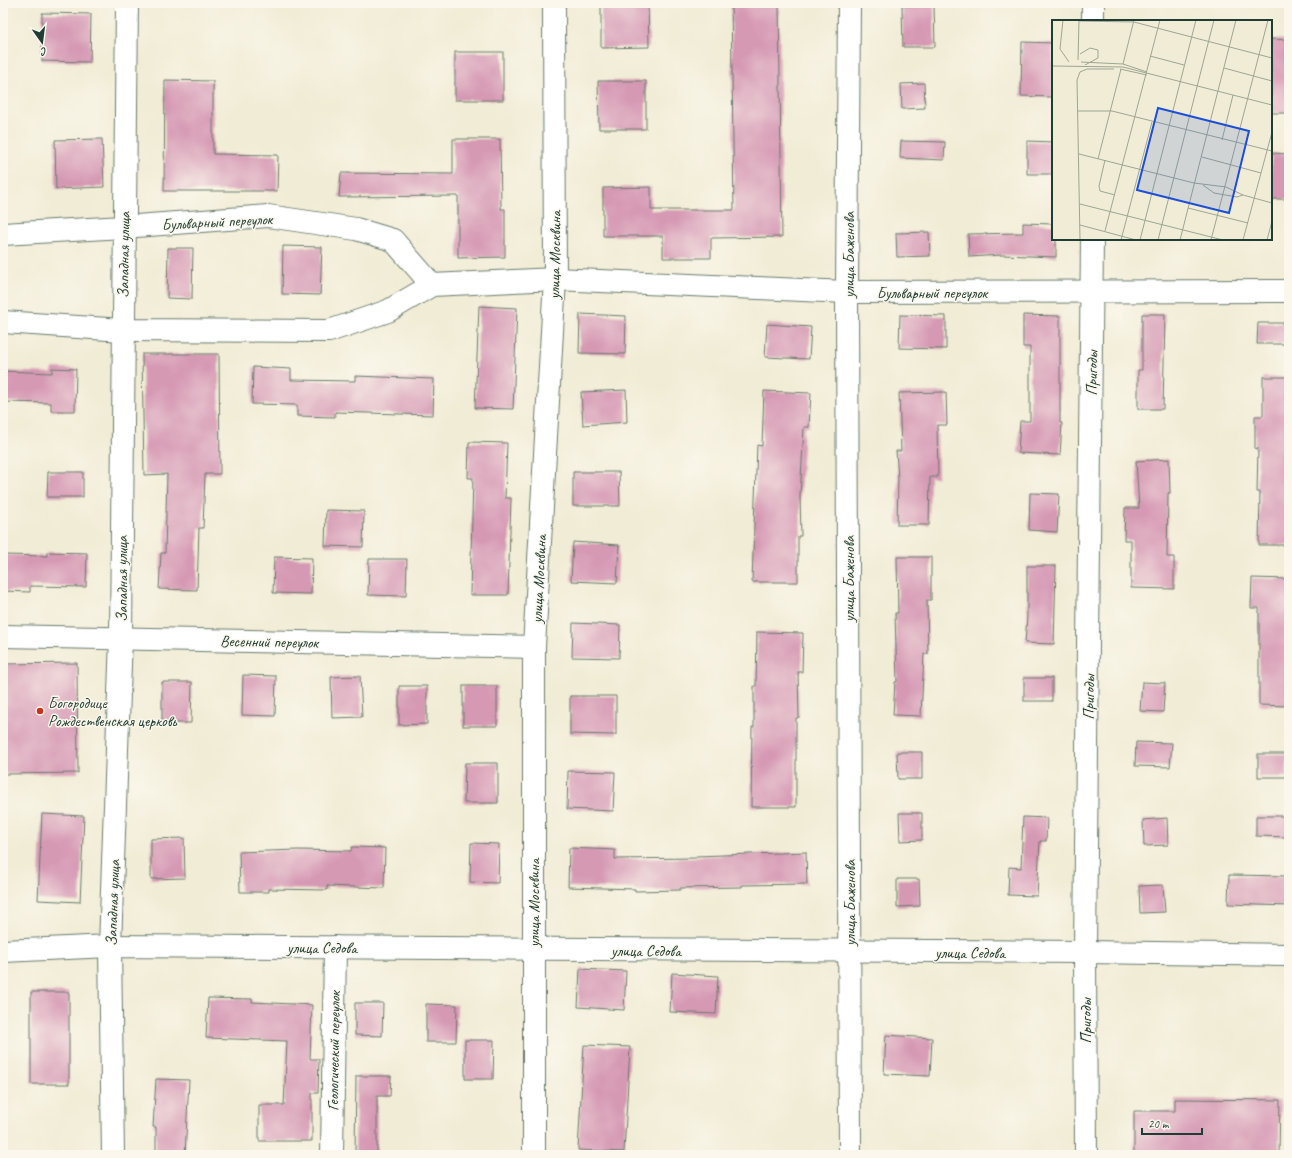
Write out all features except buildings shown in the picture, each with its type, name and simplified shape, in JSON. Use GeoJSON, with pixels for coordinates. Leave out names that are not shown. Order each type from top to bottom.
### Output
{"type":"FeatureCollection","features":[{"type":"Feature","properties":{"kind":"street","name":"Западная улица"},"geometry":{"type":"LineString","coordinates":[[113,1155],[110,946],[121,637],[122,330],[127,3]]}},
{"type":"Feature","properties":{"kind":"street","name":"улица Москвина"},"geometry":{"type":"LineString","coordinates":[[534,1155],[534,647],[555,279],[554,3]]}},
{"type":"Feature","properties":{"kind":"street","name":"улица Баженова"},"geometry":{"type":"LineString","coordinates":[[849,3],[847,292],[850,1155]]}},
{"type":"Feature","properties":{"kind":"street"},"geometry":{"type":"LineString","coordinates":[[1093,3],[1093,20]]}},
{"type":"Feature","properties":{"kind":"street","name":"Бульварный переулок"},"geometry":{"type":"LineString","coordinates":[[3,234],[124,227],[268,216],[356,229],[393,240],[432,285]]}},
{"type":"Feature","properties":{"kind":"street","name":"Пригоды"},"geometry":{"type":"LineString","coordinates":[[1086,1155],[1085,952],[1092,240]]}},
{"type":"Feature","properties":{"kind":"street","name":"Бульварный переулок"},"geometry":{"type":"LineString","coordinates":[[3,322],[122,330],[329,331],[388,311],[432,285],[555,279],[847,292],[1289,291]]}},
{"type":"Feature","properties":{"kind":"street","name":"Весенний переулок"},"geometry":{"type":"LineString","coordinates":[[3,636],[121,637],[534,647]]}},
{"type":"Feature","properties":{"kind":"street","name":"улица Седова"},"geometry":{"type":"LineString","coordinates":[[3,951],[110,946],[1085,952],[1289,955]]}},
{"type":"Feature","properties":{"kind":"street","name":"Геологический переулок"},"geometry":{"type":"LineString","coordinates":[[332,1155],[335,947]]}},
{"type":"Feature","properties":{"kind":"place","name":"Богородице Рождественская церковь"},"geometry":{"type":"Point","coordinates":[40,711]}}]}
